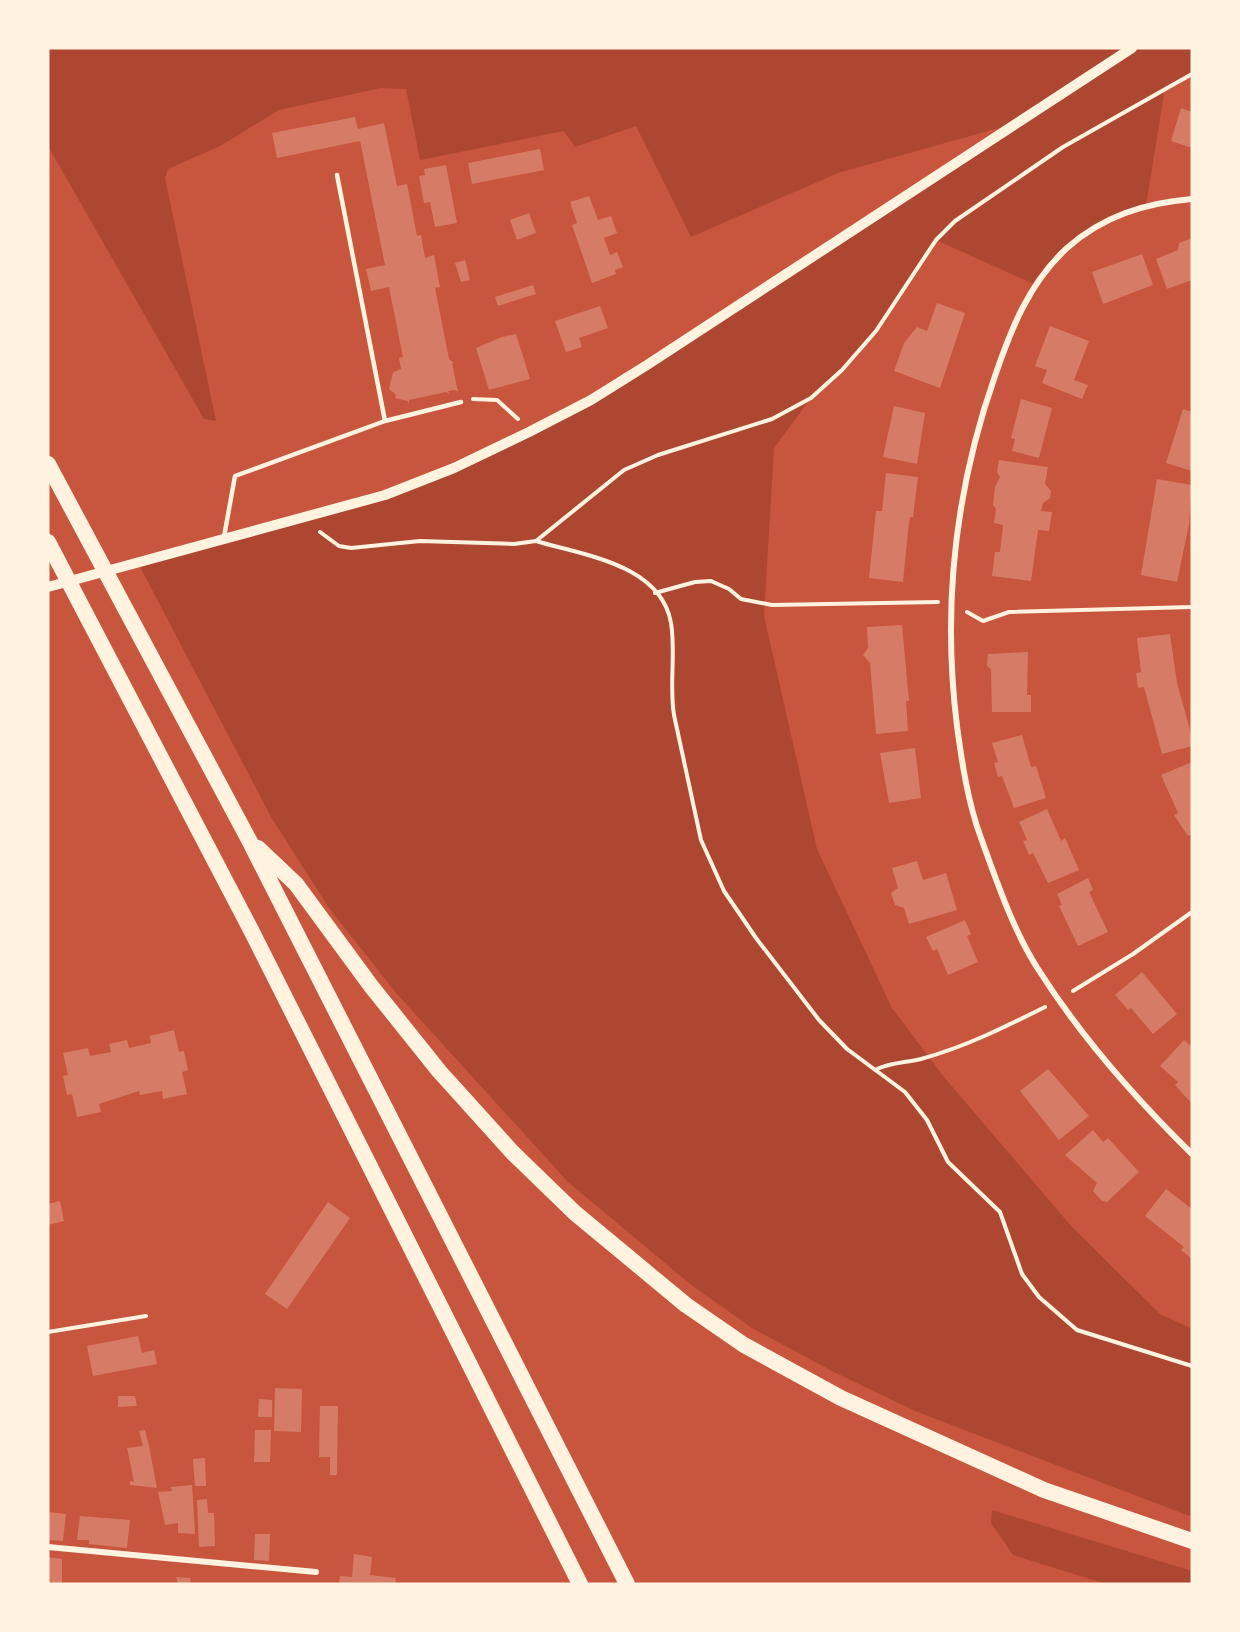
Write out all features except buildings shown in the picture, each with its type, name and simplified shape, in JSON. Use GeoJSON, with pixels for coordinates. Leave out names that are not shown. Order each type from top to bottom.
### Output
{"type":"FeatureCollection","features":[{"type":"Feature","properties":{"kind":"highway"},"geometry":{"type":"LineString","coordinates":[[48,464],[249,840],[627,1584]]}},
{"type":"Feature","properties":{"kind":"highway"},"geometry":{"type":"LineString","coordinates":[[48,542],[251,930],[580,1584]]}},
{"type":"Feature","properties":{"kind":"highway"},"geometry":{"type":"LineString","coordinates":[[249,840],[296,884],[371,986],[432,1062],[505,1144],[575,1213],[634,1265],[686,1305],[744,1345],[821,1388],[1044,1490],[1192,1541]]}},
{"type":"Feature","properties":{"kind":"highway"},"geometry":{"type":"LineString","coordinates":[[1044,1490],[1192,1532]]}},
{"type":"Feature","properties":{"kind":"street"},"geometry":{"type":"LineString","coordinates":[[48,587],[384,495],[434,476],[529,432],[591,400],[647,365],[1132,48]]}},
{"type":"Feature","properties":{"kind":"street"},"geometry":{"type":"LineString","coordinates":[[1192,199],[1139,207],[1093,229],[1068,247],[1049,267],[1025,299],[1004,348],[967,466],[952,564],[950,602],[952,690],[961,757],[980,834],[1007,904],[1037,968],[1060,1000],[1117,1077],[1192,1154]]}},
{"type":"Feature","properties":{"kind":"street"},"geometry":{"type":"LineString","coordinates":[[48,1547],[316,1572]]}},
{"type":"Feature","properties":{"kind":"lane"},"geometry":{"type":"LineString","coordinates":[[337,175],[385,421]]}},
{"type":"Feature","properties":{"kind":"lane"},"geometry":{"type":"LineString","coordinates":[[223,540],[235,476],[385,421],[461,402]]}},
{"type":"Feature","properties":{"kind":"path"},"geometry":{"type":"LineString","coordinates":[[536,542],[624,470],[658,454],[772,418],[811,398],[842,370],[876,331],[915,267],[936,240],[955,221],[1063,147],[1192,74]]}},
{"type":"Feature","properties":{"kind":"path"},"geometry":{"type":"LineString","coordinates":[[461,402],[477,398],[497,400],[512,411],[529,432]]}},
{"type":"Feature","properties":{"kind":"path"},"geometry":{"type":"LineString","coordinates":[[309,517],[329,540],[351,548],[420,541],[514,544],[536,542],[616,564],[638,576],[655,593],[668,612],[671,624],[671,696],[701,840],[710,866],[756,938],[819,1020],[847,1048],[905,1092],[927,1120],[948,1162],[1000,1212],[1022,1274],[1039,1297],[1077,1330],[1192,1366]]}},
{"type":"Feature","properties":{"kind":"path"},"geometry":{"type":"LineString","coordinates":[[655,593],[695,582],[711,582],[729,589],[741,599],[772,604],[950,602],[983,621],[1010,612],[1192,607]]}},
{"type":"Feature","properties":{"kind":"path"},"geometry":{"type":"LineString","coordinates":[[877,1069],[896,1061],[920,1059],[991,1035],[1060,1000],[1133,954],[1192,912]]}},
{"type":"Feature","properties":{"kind":"path"},"geometry":{"type":"LineString","coordinates":[[48,1332],[146,1316]]}},
{"type":"Feature","properties":{"kind":"shaded area"},"geometry":{"type":"Polygon","coordinates":[[[48,48],[1192,48],[1192,74],[1165,88],[1146,205],[1115,216],[1068,247],[1036,285],[936,240],[876,331],[842,370],[811,398],[774,448],[764,616],[817,849],[892,1008],[944,1077],[1072,1227],[1160,1314],[1192,1329],[1192,1517],[915,1411],[832,1371],[752,1328],[690,1284],[568,1182],[397,994],[329,908],[271,817],[138,563],[309,517],[454,468],[647,365],[1013,124],[838,173],[691,237],[636,126],[575,147],[564,131],[420,160],[406,89],[381,88],[279,110],[220,146],[168,169],[165,178],[216,421],[204,419],[48,146],[48,48]]]}},
{"type":"Feature","properties":{"kind":"shaded area"},"geometry":{"type":"Polygon","coordinates":[[[992,1510],[1192,1571],[1192,1584],[1106,1584],[1013,1555],[991,1523],[992,1510]]]}}]}
